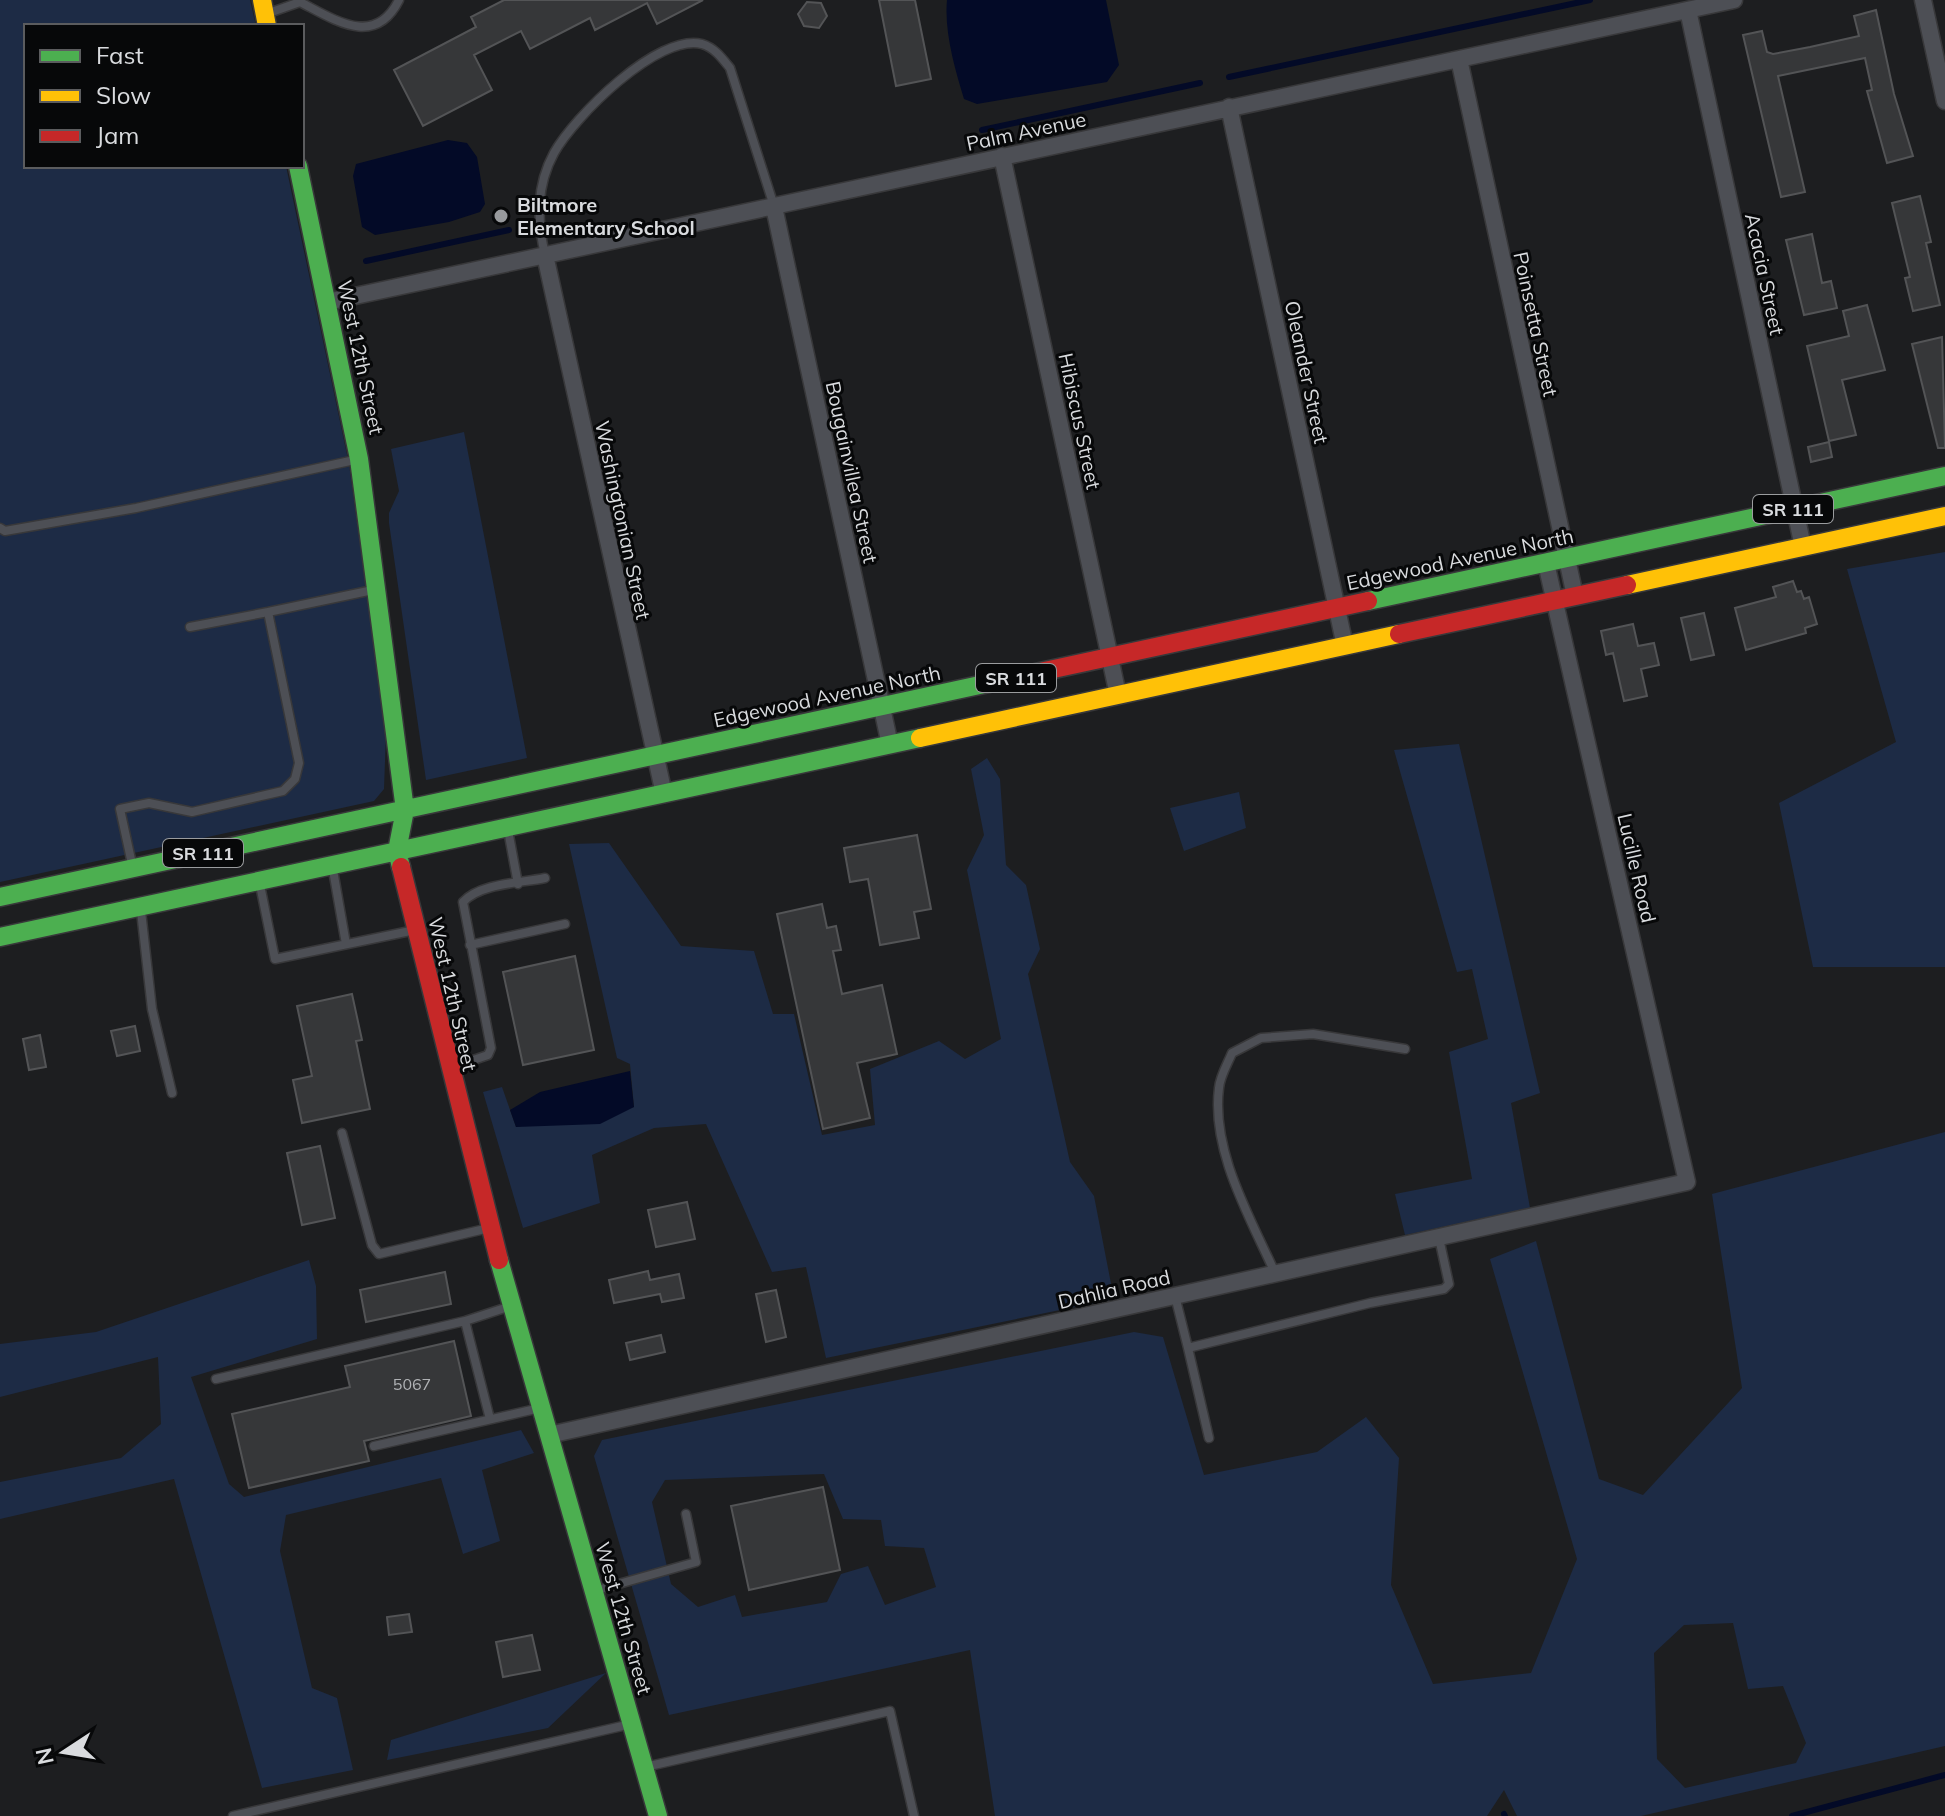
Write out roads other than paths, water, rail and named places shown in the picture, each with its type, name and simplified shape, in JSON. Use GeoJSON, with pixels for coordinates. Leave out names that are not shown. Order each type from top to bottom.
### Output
{"type":"FeatureCollection","features":[{"type":"Feature","properties":{"kind":"main road","name":"West 12th Street"},"geometry":{"type":"LineString","coordinates":[[298,168],[359,459],[405,810],[397,851],[448,1068],[490,1227],[658,1816]]}},
{"type":"Feature","properties":{"kind":"main road","name":"Edgewood Avenue North"},"geometry":{"type":"LineString","coordinates":[[0,897],[1945,476]]}},
{"type":"Feature","properties":{"kind":"main road","name":"SR 111"},"geometry":{"type":"LineString","coordinates":[[0,937],[1945,516]]}},
{"type":"Feature","properties":{"kind":"street","name":"Palm Avenue"},"geometry":{"type":"LineString","coordinates":[[327,302],[1734,0]]}},
{"type":"Feature","properties":{"kind":"street"},"geometry":{"type":"LineString","coordinates":[[1923,0],[1945,101]]}},
{"type":"Feature","properties":{"kind":"street","name":"Acacia Street"},"geometry":{"type":"LineString","coordinates":[[1688,10],[1803,547]]}},
{"type":"Feature","properties":{"kind":"street","name":"Poinsetta Street"},"geometry":{"type":"LineString","coordinates":[[1459,59],[1575,596]]}},
{"type":"Feature","properties":{"kind":"street","name":"Oleander Street"},"geometry":{"type":"LineString","coordinates":[[1229,107],[1345,646]]}},
{"type":"Feature","properties":{"kind":"street","name":"Hibiscus Street"},"geometry":{"type":"LineString","coordinates":[[1002,156],[1118,695]]}},
{"type":"Feature","properties":{"kind":"street","name":"Bougainvillea Street"},"geometry":{"type":"LineString","coordinates":[[774,207],[890,745]]}},
{"type":"Feature","properties":{"kind":"street","name":"Washingtonian Street"},"geometry":{"type":"LineString","coordinates":[[545,255],[664,794]]}},
{"type":"Feature","properties":{"kind":"street","name":"Lucille Road"},"geometry":{"type":"LineString","coordinates":[[1546,563],[1687,1182]]}},
{"type":"Feature","properties":{"kind":"street","name":"Dahlia Road"},"geometry":{"type":"LineString","coordinates":[[549,1435],[1687,1182]]}},
{"type":"Feature","properties":{"kind":"lane"},"geometry":{"type":"LineString","coordinates":[[265,13],[300,1],[352,28],[374,24],[390,16],[399,0]]}},
{"type":"Feature","properties":{"kind":"lane"},"geometry":{"type":"LineString","coordinates":[[545,255],[538,225],[539,201],[554,153],[612,88],[668,48],[684,43],[703,44],[718,52],[730,68],[774,207]]}},
{"type":"Feature","properties":{"kind":"lane"},"geometry":{"type":"LineString","coordinates":[[0,528],[5,531],[136,508],[359,459]]}},
{"type":"Feature","properties":{"kind":"lane"},"geometry":{"type":"LineString","coordinates":[[190,627],[377,589]]}},
{"type":"Feature","properties":{"kind":"lane"},"geometry":{"type":"LineString","coordinates":[[133,868],[120,809],[149,803],[192,812],[283,791],[295,779],[299,763],[268,612]]}},
{"type":"Feature","properties":{"kind":"lane"},"geometry":{"type":"LineString","coordinates":[[507,828],[518,884]]}},
{"type":"Feature","properties":{"kind":"lane"},"geometry":{"type":"LineString","coordinates":[[332,865],[346,944]]}},
{"type":"Feature","properties":{"kind":"lane"},"geometry":{"type":"LineString","coordinates":[[448,1068],[488,1055],[491,1048],[463,902],[469,896],[488,889],[545,878]]}},
{"type":"Feature","properties":{"kind":"lane"},"geometry":{"type":"LineString","coordinates":[[259,881],[275,959],[416,930]]}},
{"type":"Feature","properties":{"kind":"lane"},"geometry":{"type":"LineString","coordinates":[[140,907],[152,1009],[172,1093]]}},
{"type":"Feature","properties":{"kind":"lane"},"geometry":{"type":"LineString","coordinates":[[470,945],[565,924]]}},
{"type":"Feature","properties":{"kind":"lane"},"geometry":{"type":"LineString","coordinates":[[1275,1274],[1228,1161],[1221,1129],[1219,1087],[1232,1053],[1261,1038],[1313,1034],[1405,1049]]}},
{"type":"Feature","properties":{"kind":"lane"},"geometry":{"type":"LineString","coordinates":[[342,1133],[372,1245],[379,1254],[490,1227]]}},
{"type":"Feature","properties":{"kind":"lane"},"geometry":{"type":"LineString","coordinates":[[1188,1348],[1370,1303],[1444,1289],[1449,1284],[1439,1237]]}},
{"type":"Feature","properties":{"kind":"lane"},"geometry":{"type":"LineString","coordinates":[[1175,1296],[1209,1438]]}},
{"type":"Feature","properties":{"kind":"lane"},"geometry":{"type":"LineString","coordinates":[[216,1379],[465,1321],[512,1306]]}},
{"type":"Feature","properties":{"kind":"lane"},"geometry":{"type":"LineString","coordinates":[[465,1321],[490,1419]]}},
{"type":"Feature","properties":{"kind":"lane"},"geometry":{"type":"LineString","coordinates":[[374,1446],[541,1407]]}},
{"type":"Feature","properties":{"kind":"lane"},"geometry":{"type":"LineString","coordinates":[[594,1591],[696,1562],[686,1514]]}},
{"type":"Feature","properties":{"kind":"lane"},"geometry":{"type":"LineString","coordinates":[[644,1767],[890,1711],[914,1816]]}},
{"type":"Feature","properties":{"kind":"lane"},"geometry":{"type":"LineString","coordinates":[[233,1816],[632,1724]]}},
{"type":"Feature","properties":{"kind":"waterway"},"geometry":{"type":"LineString","coordinates":[[1229,77],[1590,0]]}},
{"type":"Feature","properties":{"kind":"waterway"},"geometry":{"type":"LineString","coordinates":[[982,130],[1200,83]]}},
{"type":"Feature","properties":{"kind":"waterway"},"geometry":{"type":"LineString","coordinates":[[366,261],[509,230]]}},
{"type":"Feature","properties":{"kind":"waterway"},"geometry":{"type":"LineString","coordinates":[[1792,1816],[1945,1775]]}},
{"type":"Feature","properties":{"kind":"place","name":"Biltmore Elementary School"},"geometry":{"type":"Point","coordinates":[501,216]}}]}
